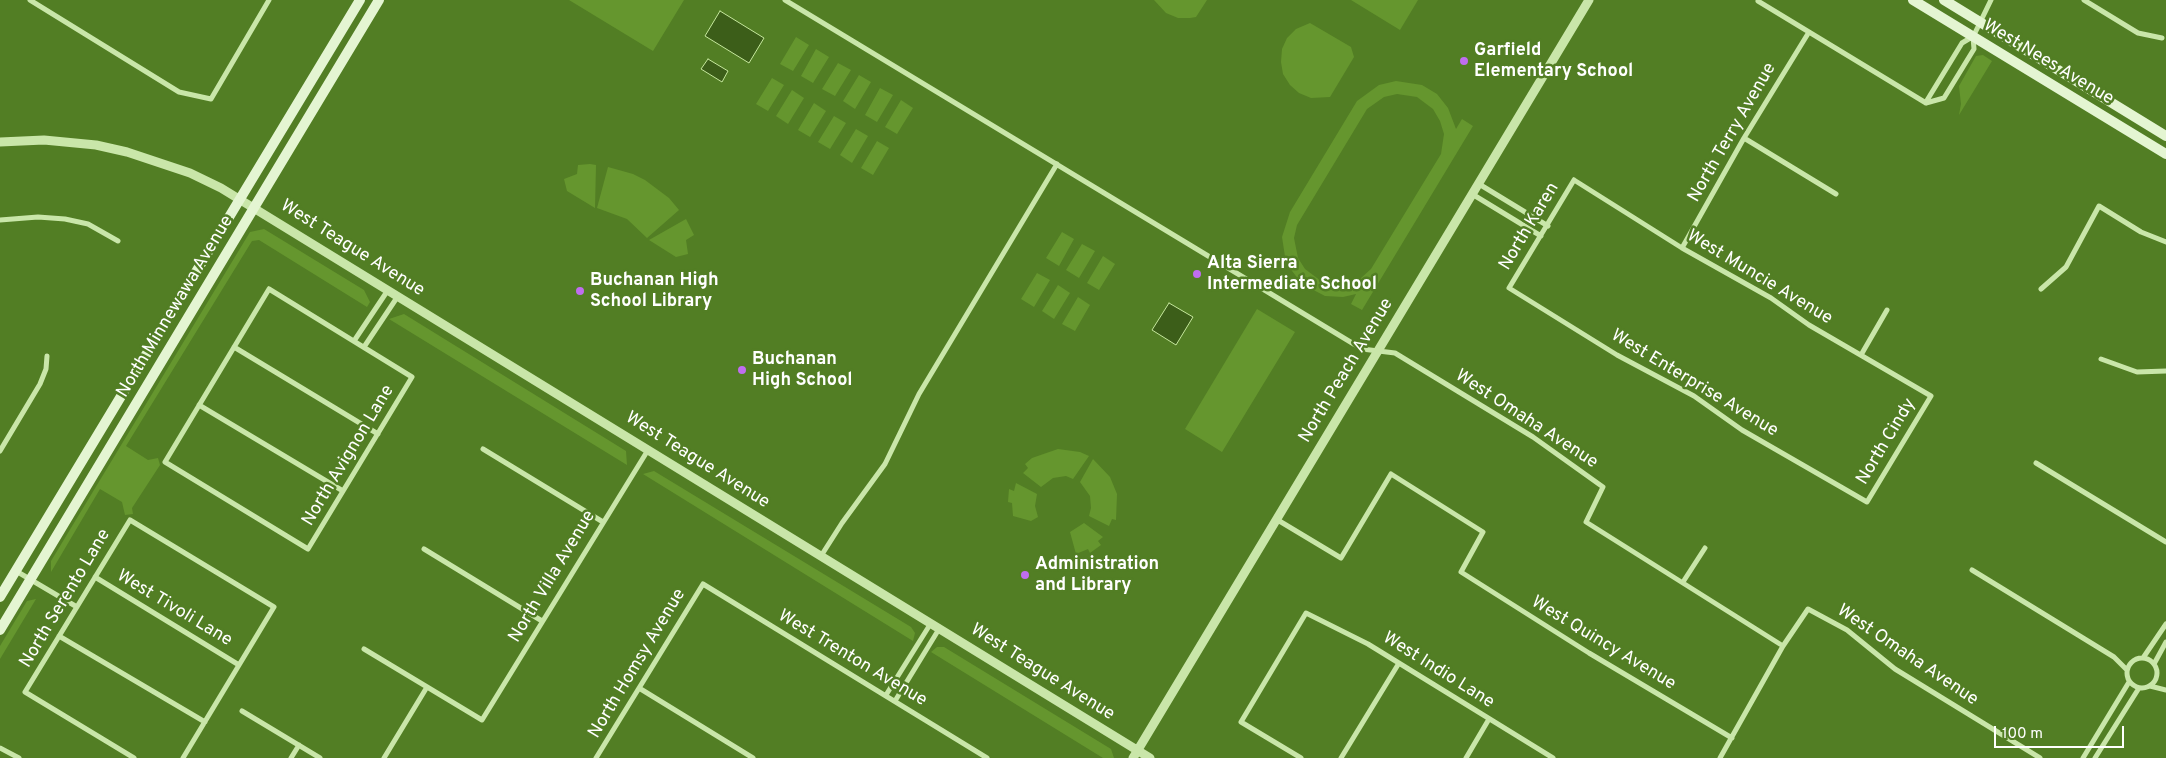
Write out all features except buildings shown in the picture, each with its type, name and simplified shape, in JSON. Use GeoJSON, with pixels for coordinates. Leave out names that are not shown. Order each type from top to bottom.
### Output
{"type":"FeatureCollection","features":[{"type":"Feature","properties":{"kind":"main road","name":"North Minnewawa Avenue"},"geometry":{"type":"LineString","coordinates":[[0,596],[360,0]]}},
{"type":"Feature","properties":{"kind":"main road","name":"North Minnewawa Avenue"},"geometry":{"type":"LineString","coordinates":[[0,630],[380,0]]}},
{"type":"Feature","properties":{"kind":"main road","name":"West Nees Avenue"},"geometry":{"type":"LineString","coordinates":[[1912,0],[2166,154]]}},
{"type":"Feature","properties":{"kind":"main road","name":"West Nees Avenue"},"geometry":{"type":"LineString","coordinates":[[1944,0],[2166,136]]}},
{"type":"Feature","properties":{"kind":"street"},"geometry":{"type":"LineString","coordinates":[[30,0],[179,92],[211,98],[269,0]]}},
{"type":"Feature","properties":{"kind":"street"},"geometry":{"type":"LineString","coordinates":[[785,0],[1362,349],[1379,350]]}},
{"type":"Feature","properties":{"kind":"street","name":"North Peach Avenue"},"geometry":{"type":"LineString","coordinates":[[1135,754],[1589,0]]}},
{"type":"Feature","properties":{"kind":"street"},"geometry":{"type":"LineString","coordinates":[[1758,1],[1926,103],[1944,98],[1974,49],[1973,37],[1991,0]]}},
{"type":"Feature","properties":{"kind":"street"},"geometry":{"type":"LineString","coordinates":[[2086,0],[2138,33],[2162,38]]}},
{"type":"Feature","properties":{"kind":"street","name":"North Terry Avenue"},"geometry":{"type":"LineString","coordinates":[[1682,248],[1744,138],[1809,32]]}},
{"type":"Feature","properties":{"kind":"street"},"geometry":{"type":"LineString","coordinates":[[1926,103],[1962,43],[1973,37]]}},
{"type":"Feature","properties":{"kind":"street"},"geometry":{"type":"LineString","coordinates":[[1744,138],[1836,194]]}},
{"type":"Feature","properties":{"kind":"street","name":"West Teague Avenue"},"geometry":{"type":"LineString","coordinates":[[0,142],[66,141],[127,152],[190,172],[240,199],[940,629],[1135,754],[1150,758]]}},
{"type":"Feature","properties":{"kind":"street"},"geometry":{"type":"LineString","coordinates":[[821,556],[842,523],[885,464],[918,394],[1057,164]]}},
{"type":"Feature","properties":{"kind":"street","name":"West Muncie Avenue"},"geometry":{"type":"LineString","coordinates":[[1574,180],[1682,248],[1771,298],[1809,325],[1930,396]]}},
{"type":"Feature","properties":{"kind":"street","name":"North Karen"},"geometry":{"type":"LineString","coordinates":[[1509,288],[1574,180]]}},
{"type":"Feature","properties":{"kind":"street"},"geometry":{"type":"LineString","coordinates":[[1478,184],[1548,226]]}},
{"type":"Feature","properties":{"kind":"street"},"geometry":{"type":"LineString","coordinates":[[1472,194],[1541,236]]}},
{"type":"Feature","properties":{"kind":"street"},"geometry":{"type":"LineString","coordinates":[[2041,289],[2066,266],[2099,206],[2141,232],[2166,242]]}},
{"type":"Feature","properties":{"kind":"street"},"geometry":{"type":"LineString","coordinates":[[0,220],[38,217],[65,219],[88,224],[118,241]]}},
{"type":"Feature","properties":{"kind":"street","name":"West Enterprise Avenue"},"geometry":{"type":"LineString","coordinates":[[1509,288],[1617,355],[1694,396],[1742,430],[1867,502]]}},
{"type":"Feature","properties":{"kind":"street"},"geometry":{"type":"LineString","coordinates":[[343,491],[199,405],[269,289],[364,347],[398,296]]}},
{"type":"Feature","properties":{"kind":"street"},"geometry":{"type":"LineString","coordinates":[[354,341],[388,290]]}},
{"type":"Feature","properties":{"kind":"street"},"geometry":{"type":"LineString","coordinates":[[1861,355],[1888,310]]}},
{"type":"Feature","properties":{"kind":"street"},"geometry":{"type":"LineString","coordinates":[[234,347],[378,434]]}},
{"type":"Feature","properties":{"kind":"street","name":"North Avignon Lane"},"geometry":{"type":"LineString","coordinates":[[199,405],[165,462],[308,549],[412,377],[364,347]]}},
{"type":"Feature","properties":{"kind":"street","name":"West Omaha Avenue"},"geometry":{"type":"LineString","coordinates":[[1379,350],[1395,353],[1533,437],[1592,478],[1603,487],[1586,522],[1783,646],[1808,610],[1847,630],[1895,669],[2040,758]]}},
{"type":"Feature","properties":{"kind":"street"},"geometry":{"type":"LineString","coordinates":[[0,451],[40,384],[46,370],[47,356]]}},
{"type":"Feature","properties":{"kind":"street"},"geometry":{"type":"LineString","coordinates":[[2102,359],[2137,372],[2166,371]]}},
{"type":"Feature","properties":{"kind":"street","name":"North Cindy"},"geometry":{"type":"LineString","coordinates":[[1867,502],[1930,396]]}},
{"type":"Feature","properties":{"kind":"street"},"geometry":{"type":"LineString","coordinates":[[483,449],[603,522]]}},
{"type":"Feature","properties":{"kind":"street","name":"North Villa Avenue"},"geometry":{"type":"LineString","coordinates":[[427,687],[482,720],[648,450]]}},
{"type":"Feature","properties":{"kind":"street"},"geometry":{"type":"LineString","coordinates":[[2036,463],[2166,542]]}},
{"type":"Feature","properties":{"kind":"street","name":"West Quincy Avenue"},"geometry":{"type":"LineString","coordinates":[[1276,519],[1341,558],[1391,474],[1483,532],[1460,572],[1589,653],[1732,738]]}},
{"type":"Feature","properties":{"kind":"street","name":"North Serento Lane"},"geometry":{"type":"LineString","coordinates":[[134,758],[25,692],[130,520],[274,607],[239,664]]}},
{"type":"Feature","properties":{"kind":"street"},"geometry":{"type":"LineString","coordinates":[[1683,582],[1706,548]]}},
{"type":"Feature","properties":{"kind":"street"},"geometry":{"type":"LineString","coordinates":[[424,549],[542,621]]}},
{"type":"Feature","properties":{"kind":"street"},"geometry":{"type":"LineString","coordinates":[[16,570],[77,607]]}},
{"type":"Feature","properties":{"kind":"street"},"geometry":{"type":"LineString","coordinates":[[1972,570],[2114,657],[2131,662],[2143,658],[2166,624]]}},
{"type":"Feature","properties":{"kind":"street","name":"West Tivoli Lane"},"geometry":{"type":"LineString","coordinates":[[95,576],[239,664]]}},
{"type":"Feature","properties":{"kind":"street","name":"North Homsy Avenue"},"geometry":{"type":"LineString","coordinates":[[596,758],[703,584]]}},
{"type":"Feature","properties":{"kind":"street","name":"West Trenton Avenue"},"geometry":{"type":"LineString","coordinates":[[703,584],[987,758]]}},
{"type":"Feature","properties":{"kind":"street","name":"West Indio Lane"},"geometry":{"type":"LineString","coordinates":[[1301,758],[1240,722],[1306,613],[1399,663],[1553,758]]}},
{"type":"Feature","properties":{"kind":"street"},"geometry":{"type":"LineString","coordinates":[[886,696],[930,623]]}},
{"type":"Feature","properties":{"kind":"street"},"geometry":{"type":"LineString","coordinates":[[895,701],[940,629]]}},
{"type":"Feature","properties":{"kind":"street"},"geometry":{"type":"LineString","coordinates":[[59,636],[205,722]]}},
{"type":"Feature","properties":{"kind":"street"},"geometry":{"type":"LineString","coordinates":[[2166,642],[2154,664],[2157,676],[2166,689]]}},
{"type":"Feature","properties":{"kind":"street"},"geometry":{"type":"LineString","coordinates":[[1720,758],[1783,646]]}},
{"type":"Feature","properties":{"kind":"street"},"geometry":{"type":"LineString","coordinates":[[364,649],[427,687],[384,758]]}},
{"type":"Feature","properties":{"kind":"street"},"geometry":{"type":"LineString","coordinates":[[2114,657],[2126,670],[2129,682],[2139,688],[2150,686],[2166,689]]}},
{"type":"Feature","properties":{"kind":"street"},"geometry":{"type":"LineString","coordinates":[[2143,658],[2154,664]]}},
{"type":"Feature","properties":{"kind":"street"},"geometry":{"type":"LineString","coordinates":[[2126,670],[2131,662]]}},
{"type":"Feature","properties":{"kind":"street"},"geometry":{"type":"LineString","coordinates":[[1341,758],[1399,663]]}},
{"type":"Feature","properties":{"kind":"street"},"geometry":{"type":"LineString","coordinates":[[183,758],[239,664]]}},
{"type":"Feature","properties":{"kind":"street"},"geometry":{"type":"LineString","coordinates":[[2150,686],[2157,676]]}},
{"type":"Feature","properties":{"kind":"street"},"geometry":{"type":"LineString","coordinates":[[2083,758],[2129,682]]}},
{"type":"Feature","properties":{"kind":"street"},"geometry":{"type":"LineString","coordinates":[[639,688],[753,758]]}},
{"type":"Feature","properties":{"kind":"street"},"geometry":{"type":"LineString","coordinates":[[2095,758],[2139,688]]}},
{"type":"Feature","properties":{"kind":"street"},"geometry":{"type":"LineString","coordinates":[[242,711],[320,758]]}},
{"type":"Feature","properties":{"kind":"street"},"geometry":{"type":"LineString","coordinates":[[1466,758],[1489,719]]}},
{"type":"Feature","properties":{"kind":"street"},"geometry":{"type":"LineString","coordinates":[[291,758],[299,745]]}},
{"type":"Feature","properties":{"kind":"street"},"geometry":{"type":"LineString","coordinates":[[0,746],[19,758]]}},
{"type":"Feature","properties":{"kind":"shaded area"},"geometry":{"type":"Polygon","coordinates":[[[569,0],[684,0],[653,51],[569,0]]]}},
{"type":"Feature","properties":{"kind":"shaded area"},"geometry":{"type":"Polygon","coordinates":[[[1154,0],[1207,0],[1196,17],[1178,18],[1166,13],[1154,0]]]}},
{"type":"Feature","properties":{"kind":"shaded area"},"geometry":{"type":"Polygon","coordinates":[[[1351,0],[1418,0],[1400,30],[1351,0]]]}},
{"type":"Feature","properties":{"kind":"shaded area"},"geometry":{"type":"Polygon","coordinates":[[[720,11],[764,38],[749,63],[705,36],[720,11]]]}},
{"type":"Feature","properties":{"kind":"shaded area"},"geometry":{"type":"Polygon","coordinates":[[[1310,23],[1351,47],[1354,57],[1330,97],[1311,98],[1299,93],[1290,85],[1283,74],[1281,62],[1282,49],[1287,38],[1296,29],[1310,23]]]}},
{"type":"Feature","properties":{"kind":"shaded area"},"geometry":{"type":"Polygon","coordinates":[[[796,37],[809,45],[793,71],[780,64],[796,37]]]}},
{"type":"Feature","properties":{"kind":"shaded area"},"geometry":{"type":"Polygon","coordinates":[[[816,49],[829,57],[813,83],[801,76],[816,49]]]}},
{"type":"Feature","properties":{"kind":"shaded area"},"geometry":{"type":"Polygon","coordinates":[[[1983,55],[1992,61],[1959,115],[1961,104],[1959,86],[1976,56],[1983,55]]]}},
{"type":"Feature","properties":{"kind":"shaded area"},"geometry":{"type":"Polygon","coordinates":[[[708,59],[728,71],[722,82],[701,69],[708,59]]]}},
{"type":"Feature","properties":{"kind":"shaded area"},"geometry":{"type":"Polygon","coordinates":[[[838,63],[851,70],[835,96],[822,89],[838,63]]]}},
{"type":"Feature","properties":{"kind":"shaded area"},"geometry":{"type":"Polygon","coordinates":[[[859,75],[871,82],[855,109],[843,101],[859,75]]]}},
{"type":"Feature","properties":{"kind":"shaded area"},"geometry":{"type":"Polygon","coordinates":[[[772,78],[784,85],[768,111],[756,104],[772,78]]]}},
{"type":"Feature","properties":{"kind":"shaded area"},"geometry":{"type":"Polygon","coordinates":[[[1396,81],[1422,85],[1437,94],[1448,108],[1456,129],[1462,119],[1473,126],[1362,310],[1351,304],[1356,294],[1343,297],[1325,296],[1302,284],[1286,263],[1282,237],[1290,212],[1357,101],[1379,85],[1396,81]],[[1397,94],[1384,97],[1367,109],[1297,225],[1294,238],[1298,258],[1305,269],[1321,281],[1335,284],[1348,283],[1361,278],[1371,269],[1441,154],[1444,134],[1440,121],[1433,109],[1417,97],[1397,94]]]}},
{"type":"Feature","properties":{"kind":"shaded area"},"geometry":{"type":"Polygon","coordinates":[[[880,88],[893,95],[877,122],[865,115],[880,88]]]}},
{"type":"Feature","properties":{"kind":"shaded area"},"geometry":{"type":"Polygon","coordinates":[[[792,90],[804,98],[788,124],[776,116],[792,90]]]}},
{"type":"Feature","properties":{"kind":"shaded area"},"geometry":{"type":"Polygon","coordinates":[[[901,100],[913,108],[897,134],[885,127],[901,100]]]}},
{"type":"Feature","properties":{"kind":"shaded area"},"geometry":{"type":"Polygon","coordinates":[[[814,103],[826,111],[810,137],[798,130],[814,103]]]}},
{"type":"Feature","properties":{"kind":"shaded area"},"geometry":{"type":"Polygon","coordinates":[[[834,116],[846,123],[830,149],[818,142],[834,116]]]}},
{"type":"Feature","properties":{"kind":"shaded area"},"geometry":{"type":"Polygon","coordinates":[[[856,129],[868,136],[852,163],[840,155],[856,129]]]}},
{"type":"Feature","properties":{"kind":"shaded area"},"geometry":{"type":"Polygon","coordinates":[[[877,141],[889,148],[873,175],[861,168],[877,141]]]}},
{"type":"Feature","properties":{"kind":"shaded area"},"geometry":{"type":"Polygon","coordinates":[[[578,165],[596,165],[595,208],[567,191],[564,179],[577,174],[578,165]]]}},
{"type":"Feature","properties":{"kind":"shaded area"},"geometry":{"type":"Polygon","coordinates":[[[608,167],[633,174],[645,180],[669,198],[679,210],[647,238],[627,219],[597,208],[608,167]]]}},
{"type":"Feature","properties":{"kind":"shaded area"},"geometry":{"type":"Polygon","coordinates":[[[686,219],[694,235],[686,240],[688,254],[676,257],[649,240],[686,219]]]}},
{"type":"Feature","properties":{"kind":"shaded area"},"geometry":{"type":"Polygon","coordinates":[[[264,229],[364,290],[370,302],[367,307],[259,240],[252,241],[126,446],[148,460],[158,458],[160,465],[132,508],[133,514],[125,515],[122,502],[100,489],[51,572],[51,561],[250,232],[264,229]]]}},
{"type":"Feature","properties":{"kind":"shaded area"},"geometry":{"type":"Polygon","coordinates":[[[1062,232],[1074,239],[1059,266],[1046,258],[1062,232]]]}},
{"type":"Feature","properties":{"kind":"shaded area"},"geometry":{"type":"Polygon","coordinates":[[[1082,244],[1095,251],[1079,278],[1066,270],[1082,244]]]}},
{"type":"Feature","properties":{"kind":"shaded area"},"geometry":{"type":"Polygon","coordinates":[[[1103,256],[1115,264],[1099,290],[1087,283],[1103,256]]]}},
{"type":"Feature","properties":{"kind":"shaded area"},"geometry":{"type":"Polygon","coordinates":[[[1037,273],[1050,280],[1034,307],[1021,299],[1037,273]]]}},
{"type":"Feature","properties":{"kind":"shaded area"},"geometry":{"type":"Polygon","coordinates":[[[1058,285],[1070,293],[1054,319],[1042,311],[1058,285]]]}},
{"type":"Feature","properties":{"kind":"shaded area"},"geometry":{"type":"Polygon","coordinates":[[[1078,297],[1090,305],[1075,331],[1062,324],[1078,297]]]}},
{"type":"Feature","properties":{"kind":"shaded area"},"geometry":{"type":"Polygon","coordinates":[[[1169,303],[1193,317],[1176,345],[1152,330],[1169,303]]]}},
{"type":"Feature","properties":{"kind":"shaded area"},"geometry":{"type":"Polygon","coordinates":[[[1257,309],[1295,332],[1222,452],[1185,429],[1257,309]]]}},
{"type":"Feature","properties":{"kind":"shaded area"},"geometry":{"type":"Polygon","coordinates":[[[404,314],[626,451],[627,465],[389,319],[404,314]]]}},
{"type":"Feature","properties":{"kind":"shaded area"},"geometry":{"type":"Polygon","coordinates":[[[1058,449],[1080,452],[1089,456],[1073,479],[1066,476],[1053,478],[1041,487],[1023,473],[1028,468],[1025,464],[1032,458],[1058,449]]]}},
{"type":"Feature","properties":{"kind":"shaded area"},"geometry":{"type":"Polygon","coordinates":[[[1093,459],[1110,477],[1117,494],[1116,520],[1112,519],[1109,526],[1089,516],[1091,508],[1090,496],[1080,482],[1093,459]]]}},
{"type":"Feature","properties":{"kind":"shaded area"},"geometry":{"type":"Polygon","coordinates":[[[654,471],[911,627],[915,633],[913,641],[643,474],[654,471]]]}},
{"type":"Feature","properties":{"kind":"shaded area"},"geometry":{"type":"Polygon","coordinates":[[[1016,483],[1037,494],[1035,506],[1038,517],[1031,521],[1013,516],[1012,503],[1008,502],[1009,489],[1014,491],[1016,483]]]}},
{"type":"Feature","properties":{"kind":"shaded area"},"geometry":{"type":"Polygon","coordinates":[[[1084,523],[1103,537],[1098,541],[1101,545],[1090,553],[1088,549],[1076,554],[1070,532],[1084,523]]]}},
{"type":"Feature","properties":{"kind":"shaded area"},"geometry":{"type":"Polygon","coordinates":[[[36,599],[0,659],[0,646],[27,601],[36,599]]]}},
{"type":"Feature","properties":{"kind":"shaded area"},"geometry":{"type":"Polygon","coordinates":[[[937,647],[944,647],[1111,749],[1114,758],[1103,758],[931,652],[937,647]]]}},
{"type":"Feature","properties":{"kind":"place","name":"Garfield Elementary School"},"geometry":{"type":"Point","coordinates":[1464,61]}},
{"type":"Feature","properties":{"kind":"place","name":"Alta Sierra Intermediate School"},"geometry":{"type":"Point","coordinates":[1197,274]}},
{"type":"Feature","properties":{"kind":"place","name":"Buchanan High School Library"},"geometry":{"type":"Point","coordinates":[580,291]}},
{"type":"Feature","properties":{"kind":"place","name":"Buchanan High School"},"geometry":{"type":"Point","coordinates":[742,370]}},
{"type":"Feature","properties":{"kind":"place","name":"Administration and Library"},"geometry":{"type":"Point","coordinates":[1025,575]}}]}
